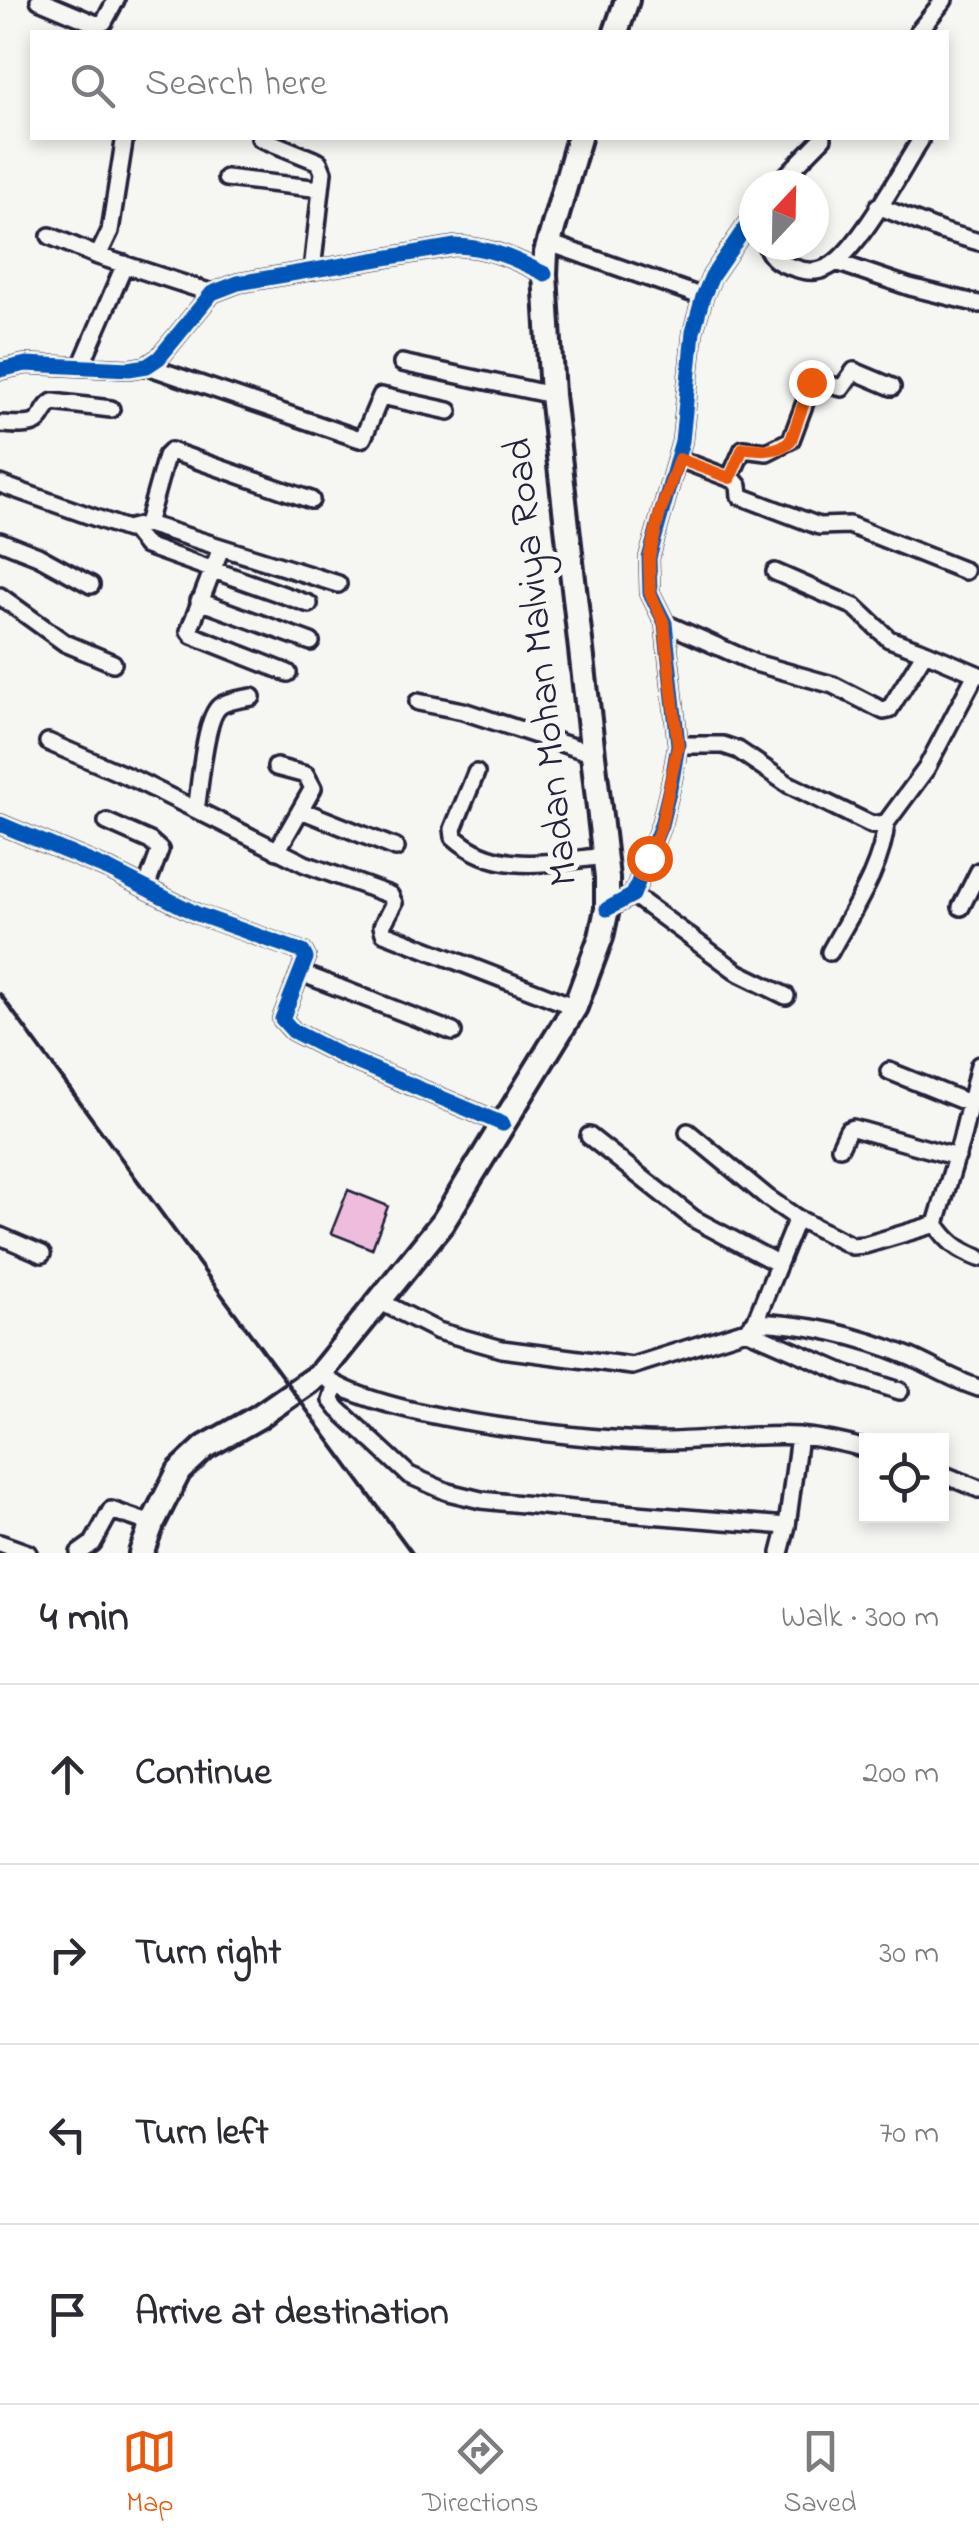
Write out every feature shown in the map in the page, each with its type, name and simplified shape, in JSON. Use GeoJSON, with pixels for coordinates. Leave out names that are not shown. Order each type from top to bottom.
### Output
{"type":"FeatureCollection","features":[{"type":"Feature","properties":{"kind":"highway"},"geometry":{"type":"LineString","coordinates":[[617,30],[628,0]]}},
{"type":"Feature","properties":{"kind":"highway","name":"Madan Mohan Malviya Road"},"geometry":{"type":"LineString","coordinates":[[142,1553],[179,1472],[205,1446],[327,1380],[378,1302],[444,1222],[575,1007],[594,962],[607,909],[606,856],[552,395],[545,274],[549,244],[578,140]]}},
{"type":"Feature","properties":{"kind":"street"},"geometry":{"type":"LineString","coordinates":[[38,0],[96,24],[104,22],[116,0]]}},
{"type":"Feature","properties":{"kind":"street"},"geometry":{"type":"LineString","coordinates":[[920,30],[944,0]]}},
{"type":"Feature","properties":{"kind":"street"},"geometry":{"type":"LineString","coordinates":[[265,140],[319,162],[323,172],[312,271]]}},
{"type":"Feature","properties":{"kind":"street"},"geometry":{"type":"LineString","coordinates":[[792,170],[821,140]]}},
{"type":"Feature","properties":{"kind":"street"},"geometry":{"type":"LineString","coordinates":[[776,260],[808,272],[826,269],[836,262],[854,244],[920,141]]}},
{"type":"Feature","properties":{"kind":"street"},"geometry":{"type":"LineString","coordinates":[[98,256],[110,231],[124,142]]}},
{"type":"Feature","properties":{"kind":"street"},"geometry":{"type":"LineString","coordinates":[[226,178],[321,189]]}},
{"type":"Feature","properties":{"kind":"street"},"geometry":{"type":"LineString","coordinates":[[878,206],[979,242]]}},
{"type":"Feature","properties":{"kind":"street"},"geometry":{"type":"LineString","coordinates":[[50,236],[212,294]]}},
{"type":"Feature","properties":{"kind":"street"},"geometry":{"type":"LineString","coordinates":[[607,909],[633,895],[661,826],[678,745],[664,623],[650,593],[649,558],[679,459],[693,332],[702,298],[739,237]]}},
{"type":"Feature","properties":{"kind":"street"},"geometry":{"type":"LineString","coordinates":[[549,244],[702,298]]}},
{"type":"Feature","properties":{"kind":"street"},"geometry":{"type":"LineString","coordinates":[[0,370],[26,364],[129,369],[146,366],[159,358],[212,294],[238,283],[455,246],[480,246],[545,274]]}},
{"type":"Feature","properties":{"kind":"street"},"geometry":{"type":"LineString","coordinates":[[836,262],[979,304]]}},
{"type":"Feature","properties":{"kind":"street"},"geometry":{"type":"LineString","coordinates":[[81,366],[125,264]]}},
{"type":"Feature","properties":{"kind":"street"},"geometry":{"type":"LineString","coordinates":[[402,364],[552,395]]}},
{"type":"Feature","properties":{"kind":"street"},"geometry":{"type":"LineString","coordinates":[[146,366],[360,439],[381,396],[450,411]]}},
{"type":"Feature","properties":{"kind":"street"},"geometry":{"type":"LineString","coordinates":[[730,478],[743,448],[768,452],[791,440],[813,381],[842,388],[854,371],[892,387]]}},
{"type":"Feature","properties":{"kind":"street"},"geometry":{"type":"LineString","coordinates":[[0,424],[32,424],[54,402],[111,409]]}},
{"type":"Feature","properties":{"kind":"street"},"geometry":{"type":"LineString","coordinates":[[308,604],[146,546],[140,527],[171,451],[311,500]]}},
{"type":"Feature","properties":{"kind":"street"},"geometry":{"type":"LineString","coordinates":[[679,459],[730,478],[737,482],[740,496],[780,513],[819,526],[850,525],[965,571]]}},
{"type":"Feature","properties":{"kind":"street"},"geometry":{"type":"LineString","coordinates":[[0,484],[338,584]]}},
{"type":"Feature","properties":{"kind":"street"},"geometry":{"type":"LineString","coordinates":[[0,541],[38,556],[91,585]]}},
{"type":"Feature","properties":{"kind":"street"},"geometry":{"type":"LineString","coordinates":[[221,548],[190,626],[192,635],[288,673]]}},
{"type":"Feature","properties":{"kind":"street"},"geometry":{"type":"LineString","coordinates":[[775,572],[855,607],[889,638],[977,675],[926,768],[886,822],[876,864],[830,952]]}},
{"type":"Feature","properties":{"kind":"street"},"geometry":{"type":"LineString","coordinates":[[0,596],[65,643],[113,663]]}},
{"type":"Feature","properties":{"kind":"street"},"geometry":{"type":"LineString","coordinates":[[199,601],[310,642]]}},
{"type":"Feature","properties":{"kind":"street"},"geometry":{"type":"LineString","coordinates":[[664,623],[755,663],[833,685],[884,711],[889,710],[926,652]]}},
{"type":"Feature","properties":{"kind":"street"},"geometry":{"type":"LineString","coordinates":[[196,810],[209,729],[216,710],[222,704],[252,697]]}},
{"type":"Feature","properties":{"kind":"street"},"geometry":{"type":"LineString","coordinates":[[418,702],[591,753]]}},
{"type":"Feature","properties":{"kind":"street"},"geometry":{"type":"LineString","coordinates":[[48,742],[278,851],[390,895],[394,903],[382,926],[384,933],[575,1007]]}},
{"type":"Feature","properties":{"kind":"street"},"geometry":{"type":"LineString","coordinates":[[678,745],[723,745],[738,750],[788,784],[855,817],[872,825],[886,822]]}},
{"type":"Feature","properties":{"kind":"street"},"geometry":{"type":"LineString","coordinates":[[276,768],[300,772],[310,778],[313,788],[278,851]]}},
{"type":"Feature","properties":{"kind":"street"},"geometry":{"type":"LineString","coordinates":[[476,773],[452,828],[454,838],[462,844],[497,862],[518,866],[606,856]]}},
{"type":"Feature","properties":{"kind":"street"},"geometry":{"type":"LineString","coordinates":[[301,810],[396,848]]}},
{"type":"Feature","properties":{"kind":"street"},"geometry":{"type":"LineString","coordinates":[[108,822],[150,841],[160,850],[146,888]]}},
{"type":"Feature","properties":{"kind":"street"},"geometry":{"type":"LineString","coordinates":[[0,824],[54,844],[197,914],[303,952],[306,958],[282,1020],[293,1031],[502,1124]]}},
{"type":"Feature","properties":{"kind":"street"},"geometry":{"type":"LineString","coordinates":[[961,907],[979,871]]}},
{"type":"Feature","properties":{"kind":"street"},"geometry":{"type":"LineString","coordinates":[[633,895],[739,972],[786,996]]}},
{"type":"Feature","properties":{"kind":"street"},"geometry":{"type":"LineString","coordinates":[[301,973],[453,1032]]}},
{"type":"Feature","properties":{"kind":"street"},"geometry":{"type":"LineString","coordinates":[[936,1224],[979,1065]]}},
{"type":"Feature","properties":{"kind":"street"},"geometry":{"type":"LineString","coordinates":[[889,1071],[970,1104]]}},
{"type":"Feature","properties":{"kind":"street"},"geometry":{"type":"LineString","coordinates":[[840,1147],[853,1128],[956,1157]]}},
{"type":"Feature","properties":{"kind":"street"},"geometry":{"type":"LineString","coordinates":[[688,1132],[768,1198],[852,1246],[865,1246],[936,1224]]}},
{"type":"Feature","properties":{"kind":"street"},"geometry":{"type":"LineString","coordinates":[[589,1136],[694,1219],[777,1262]]}},
{"type":"Feature","properties":{"kind":"street"},"geometry":{"type":"LineString","coordinates":[[751,1326],[797,1218]]}},
{"type":"Feature","properties":{"kind":"street"},"geometry":{"type":"LineString","coordinates":[[936,1224],[948,1242],[979,1258]]}},
{"type":"Feature","properties":{"kind":"street"},"geometry":{"type":"LineString","coordinates":[[0,1236],[42,1254]]}},
{"type":"Feature","properties":{"kind":"street"},"geometry":{"type":"LineString","coordinates":[[378,1302],[438,1331],[502,1349],[632,1366],[751,1326],[801,1325],[892,1350],[948,1378],[979,1388]]}},
{"type":"Feature","properties":{"kind":"street"},"geometry":{"type":"LineString","coordinates":[[751,1326],[847,1374],[900,1391]]}},
{"type":"Feature","properties":{"kind":"street"},"geometry":{"type":"LineString","coordinates":[[788,1526],[573,1510],[448,1492],[409,1475],[338,1409],[331,1400],[327,1380],[433,1415],[582,1435],[645,1441],[799,1436],[859,1448]]}},
{"type":"Feature","properties":{"kind":"street"},"geometry":{"type":"LineString","coordinates":[[780,1553],[788,1526],[799,1436]]}},
{"type":"Feature","properties":{"kind":"street"},"geometry":{"type":"LineString","coordinates":[[949,1477],[979,1488]]}},
{"type":"Feature","properties":{"kind":"street"},"geometry":{"type":"LineString","coordinates":[[79,1553],[92,1543],[111,1510],[152,1524]]}},
{"type":"Feature","properties":{"kind":"street"},"geometry":{"type":"LineString","coordinates":[[0,1542],[28,1553]]}},
{"type":"Feature","properties":{"kind":"building"},"geometry":{"type":"Polygon","coordinates":[[[348,1190],[388,1206],[372,1249],[331,1233],[348,1190]]]}},
{"type":"Feature","properties":{"kind":"railway"},"geometry":{"type":"LineString","coordinates":[[0,994],[412,1553]]}},
{"type":"Feature","properties":{"kind":"cycle path"},"geometry":{"type":"LineString","coordinates":[[607,909],[633,895],[661,825],[672,780],[678,745],[665,623],[650,593],[649,558],[682,441],[693,332],[712,276],[739,237]]}},
{"type":"Feature","properties":{"kind":"cycle path"},"geometry":{"type":"LineString","coordinates":[[0,370],[26,364],[129,369],[147,366],[159,358],[212,293],[238,283],[455,246],[491,251],[545,274]]}},
{"type":"Feature","properties":{"kind":"cycle path"},"geometry":{"type":"LineString","coordinates":[[0,824],[110,870],[197,914],[303,952],[306,958],[282,1019],[293,1031],[342,1056],[503,1124]]}},
{"type":"Feature","properties":{"kind":"route"},"geometry":{"type":"LineString","coordinates":[[649,858],[661,826],[678,745],[664,623],[650,593],[648,576],[660,513],[679,459],[730,478],[743,448],[768,452],[786,445],[811,382]]}}]}
